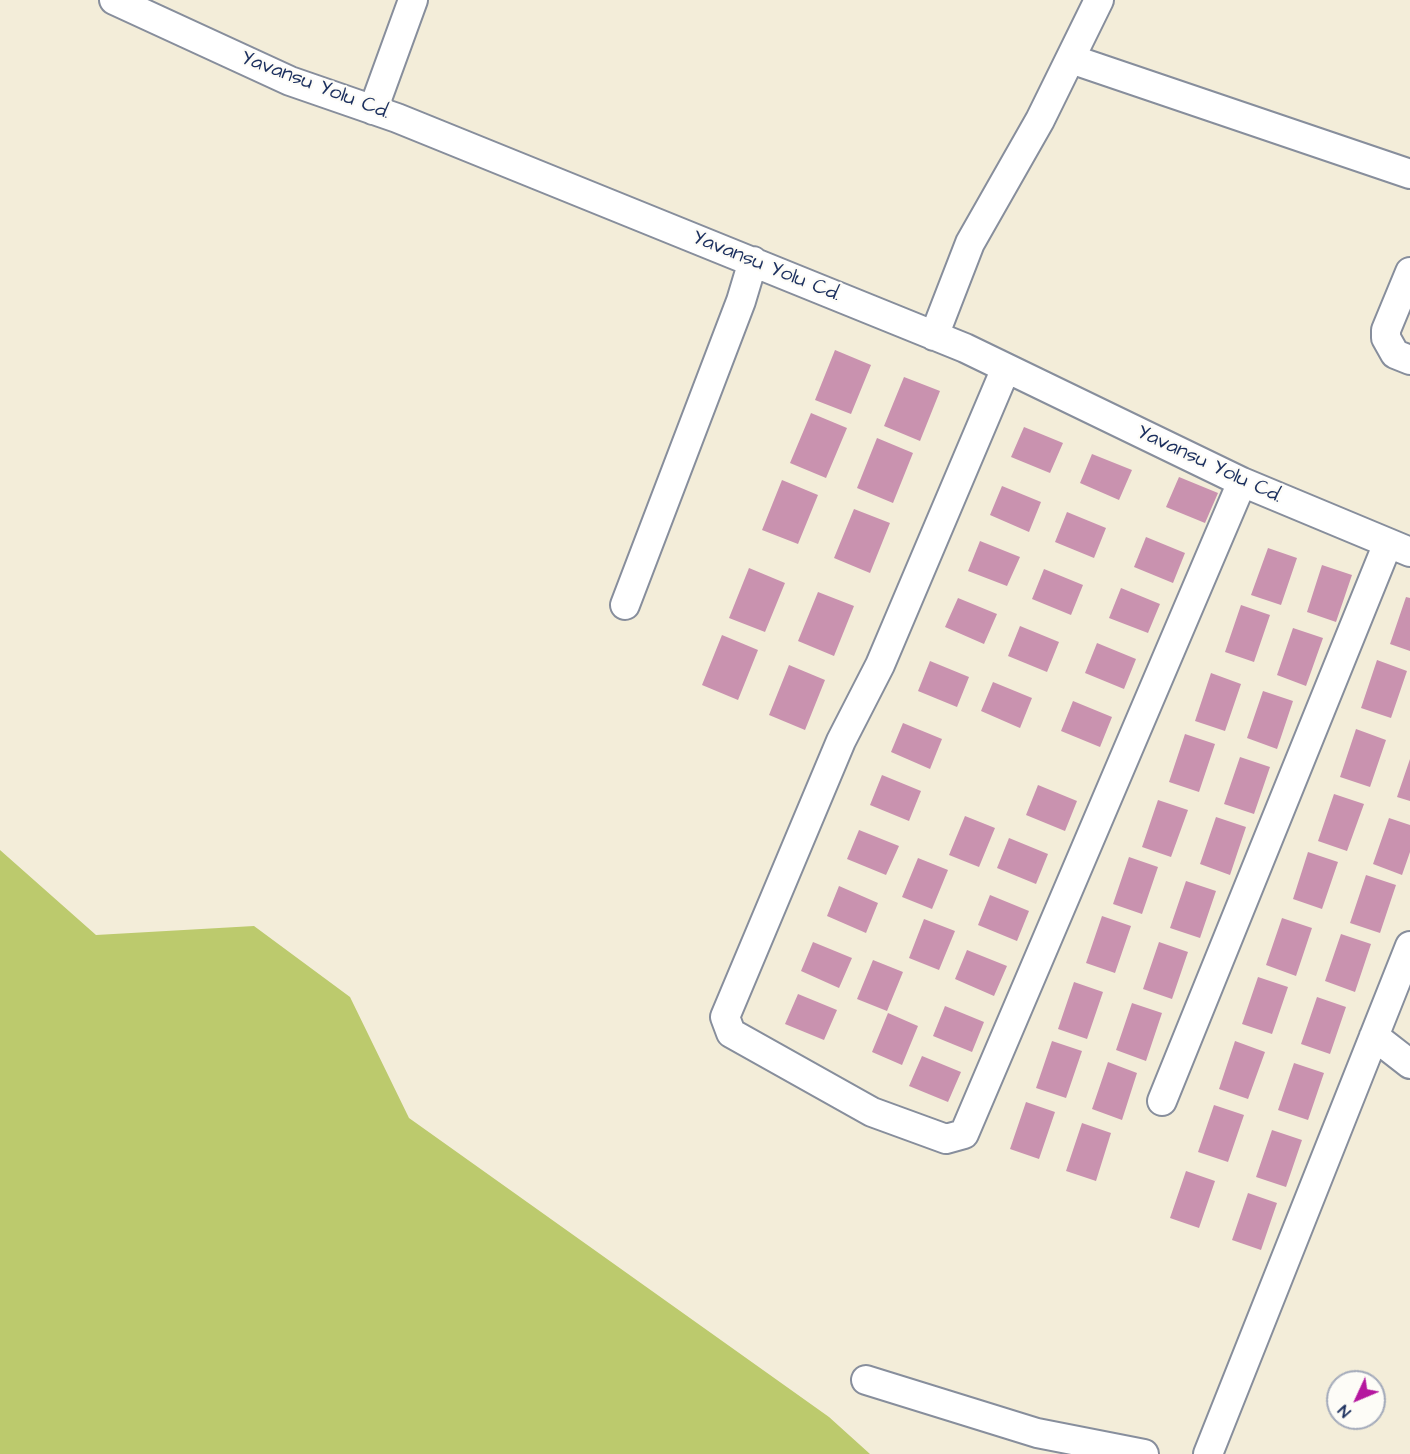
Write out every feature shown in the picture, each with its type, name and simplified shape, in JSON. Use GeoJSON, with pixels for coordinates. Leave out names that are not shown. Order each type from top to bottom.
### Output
{"type":"FeatureCollection","features":[{"type":"Feature","properties":{"kind":"street","name":"Yavansu Yolu Cd."},"geometry":{"type":"LineString","coordinates":[[114,0],[290,81],[373,110],[753,261],[934,336],[1006,368],[1242,482],[1399,548]]}},
{"type":"Feature","properties":{"kind":"street"},"geometry":{"type":"LineString","coordinates":[[373,110],[413,0]]}},
{"type":"Feature","properties":{"kind":"street"},"geometry":{"type":"LineString","coordinates":[[934,336],[970,243],[1040,120],[1099,0]]}},
{"type":"Feature","properties":{"kind":"street"},"geometry":{"type":"LineString","coordinates":[[1071,59],[1410,174]]}},
{"type":"Feature","properties":{"kind":"street"},"geometry":{"type":"LineString","coordinates":[[625,605],[741,301],[753,261]]}},
{"type":"Feature","properties":{"kind":"street"},"geometry":{"type":"LineString","coordinates":[[1410,272],[1386,330],[1386,338],[1395,354],[1410,360]]}},
{"type":"Feature","properties":{"kind":"street"},"geometry":{"type":"LineString","coordinates":[[1006,368],[880,665],[841,741],[725,1017],[731,1033],[872,1112],[946,1139],[964,1134],[1242,482]]}},
{"type":"Feature","properties":{"kind":"street"},"geometry":{"type":"LineString","coordinates":[[1161,1101],[1399,548]]}},
{"type":"Feature","properties":{"kind":"street"},"geometry":{"type":"LineString","coordinates":[[1208,1454],[1410,946]]}},
{"type":"Feature","properties":{"kind":"street"},"geometry":{"type":"LineString","coordinates":[[1374,1036],[1410,1064]]}},
{"type":"Feature","properties":{"kind":"street"},"geometry":{"type":"LineString","coordinates":[[866,1380],[1037,1433],[1144,1454]]}},
{"type":"Feature","properties":{"kind":"green space"},"geometry":{"type":"Polygon","coordinates":[[[0,850],[96,935],[254,926],[350,997],[409,1118],[829,1417],[870,1454],[0,1454],[0,850]]]}},
{"type":"Feature","properties":{"kind":"building"},"geometry":{"type":"Polygon","coordinates":[[[835,350],[871,365],[851,414],[815,400],[835,350]]]}},
{"type":"Feature","properties":{"kind":"building"},"geometry":{"type":"Polygon","coordinates":[[[904,377],[940,391],[920,441],[884,426],[904,377]]]}},
{"type":"Feature","properties":{"kind":"building"},"geometry":{"type":"Polygon","coordinates":[[[811,413],[847,428],[826,478],[790,463],[811,413]]]}},
{"type":"Feature","properties":{"kind":"building"},"geometry":{"type":"Polygon","coordinates":[[[1024,427],[1063,443],[1050,473],[1011,457],[1024,427]]]}},
{"type":"Feature","properties":{"kind":"building"},"geometry":{"type":"Polygon","coordinates":[[[877,438],[913,453],[893,503],[857,488],[877,438]]]}},
{"type":"Feature","properties":{"kind":"building"},"geometry":{"type":"Polygon","coordinates":[[[1092,454],[1132,470],[1119,500],[1080,483],[1092,454]]]}},
{"type":"Feature","properties":{"kind":"building"},"geometry":{"type":"Polygon","coordinates":[[[1179,477],[1218,493],[1205,523],[1166,507],[1179,477]]]}},
{"type":"Feature","properties":{"kind":"building"},"geometry":{"type":"Polygon","coordinates":[[[782,480],[818,495],[798,544],[762,530],[782,480]]]}},
{"type":"Feature","properties":{"kind":"building"},"geometry":{"type":"Polygon","coordinates":[[[1002,486],[1041,502],[1029,532],[990,515],[1002,486]]]}},
{"type":"Feature","properties":{"kind":"building"},"geometry":{"type":"Polygon","coordinates":[[[854,509],[890,523],[870,573],[834,558],[854,509]]]}},
{"type":"Feature","properties":{"kind":"building"},"geometry":{"type":"Polygon","coordinates":[[[1067,512],[1106,528],[1094,558],[1055,542],[1067,512]]]}},
{"type":"Feature","properties":{"kind":"building"},"geometry":{"type":"Polygon","coordinates":[[[1146,537],[1185,553],[1173,583],[1134,567],[1146,537]]]}},
{"type":"Feature","properties":{"kind":"building"},"geometry":{"type":"Polygon","coordinates":[[[980,541],[1020,557],[1007,586],[968,571],[980,541]]]}},
{"type":"Feature","properties":{"kind":"building"},"geometry":{"type":"Polygon","coordinates":[[[1268,548],[1297,558],[1281,605],[1251,595],[1268,548]]]}},
{"type":"Feature","properties":{"kind":"building"},"geometry":{"type":"Polygon","coordinates":[[[1322,565],[1352,575],[1336,622],[1307,612],[1322,565]]]}},
{"type":"Feature","properties":{"kind":"building"},"geometry":{"type":"Polygon","coordinates":[[[749,568],[785,583],[765,632],[729,618],[749,568]]]}},
{"type":"Feature","properties":{"kind":"building"},"geometry":{"type":"Polygon","coordinates":[[[1044,569],[1083,585],[1071,615],[1032,599],[1044,569]]]}},
{"type":"Feature","properties":{"kind":"building"},"geometry":{"type":"Polygon","coordinates":[[[1121,588],[1160,604],[1148,633],[1109,618],[1121,588]]]}},
{"type":"Feature","properties":{"kind":"building"},"geometry":{"type":"Polygon","coordinates":[[[818,592],[854,606],[834,656],[798,641],[818,592]]]}},
{"type":"Feature","properties":{"kind":"building"},"geometry":{"type":"Polygon","coordinates":[[[1406,597],[1410,598],[1410,651],[1390,644],[1406,597]]]}},
{"type":"Feature","properties":{"kind":"building"},"geometry":{"type":"Polygon","coordinates":[[[958,598],[997,614],[984,644],[945,627],[958,598]]]}},
{"type":"Feature","properties":{"kind":"building"},"geometry":{"type":"Polygon","coordinates":[[[1241,605],[1270,615],[1254,662],[1225,652],[1241,605]]]}},
{"type":"Feature","properties":{"kind":"building"},"geometry":{"type":"Polygon","coordinates":[[[1020,626],[1059,642],[1047,672],[1008,656],[1020,626]]]}},
{"type":"Feature","properties":{"kind":"building"},"geometry":{"type":"Polygon","coordinates":[[[1293,628],[1323,638],[1306,686],[1277,675],[1293,628]]]}},
{"type":"Feature","properties":{"kind":"building"},"geometry":{"type":"Polygon","coordinates":[[[722,635],[758,650],[738,700],[702,685],[722,635]]]}},
{"type":"Feature","properties":{"kind":"building"},"geometry":{"type":"Polygon","coordinates":[[[1097,643],[1136,659],[1124,689],[1085,673],[1097,643]]]}},
{"type":"Feature","properties":{"kind":"building"},"geometry":{"type":"Polygon","coordinates":[[[1377,660],[1407,671],[1391,718],[1361,708],[1377,660]]]}},
{"type":"Feature","properties":{"kind":"building"},"geometry":{"type":"Polygon","coordinates":[[[930,661],[969,677],[957,707],[918,691],[930,661]]]}},
{"type":"Feature","properties":{"kind":"building"},"geometry":{"type":"Polygon","coordinates":[[[789,665],[825,680],[805,730],[769,715],[789,665]]]}},
{"type":"Feature","properties":{"kind":"building"},"geometry":{"type":"Polygon","coordinates":[[[1211,673],[1241,684],[1225,731],[1195,721],[1211,673]]]}},
{"type":"Feature","properties":{"kind":"building"},"geometry":{"type":"Polygon","coordinates":[[[993,682],[1032,698],[1020,728],[981,711],[993,682]]]}},
{"type":"Feature","properties":{"kind":"building"},"geometry":{"type":"Polygon","coordinates":[[[1263,691],[1293,701],[1277,749],[1247,738],[1263,691]]]}},
{"type":"Feature","properties":{"kind":"building"},"geometry":{"type":"Polygon","coordinates":[[[1073,701],[1112,717],[1100,747],[1061,731],[1073,701]]]}},
{"type":"Feature","properties":{"kind":"building"},"geometry":{"type":"Polygon","coordinates":[[[903,723],[942,739],[930,769],[891,752],[903,723]]]}},
{"type":"Feature","properties":{"kind":"building"},"geometry":{"type":"Polygon","coordinates":[[[1356,729],[1386,740],[1370,787],[1340,777],[1356,729]]]}},
{"type":"Feature","properties":{"kind":"building"},"geometry":{"type":"Polygon","coordinates":[[[1185,734],[1215,744],[1199,792],[1169,782],[1185,734]]]}},
{"type":"Feature","properties":{"kind":"building"},"geometry":{"type":"Polygon","coordinates":[[[1240,757],[1270,767],[1254,814],[1224,804],[1240,757]]]}},
{"type":"Feature","properties":{"kind":"building"},"geometry":{"type":"Polygon","coordinates":[[[1410,759],[1410,801],[1397,797],[1410,759]]]}},
{"type":"Feature","properties":{"kind":"building"},"geometry":{"type":"Polygon","coordinates":[[[882,775],[921,791],[909,821],[870,805],[882,775]]]}},
{"type":"Feature","properties":{"kind":"building"},"geometry":{"type":"Polygon","coordinates":[[[1038,785],[1077,801],[1065,831],[1026,815],[1038,785]]]}},
{"type":"Feature","properties":{"kind":"building"},"geometry":{"type":"Polygon","coordinates":[[[1334,794],[1364,804],[1347,851],[1318,841],[1334,794]]]}},
{"type":"Feature","properties":{"kind":"building"},"geometry":{"type":"Polygon","coordinates":[[[1158,800],[1188,810],[1171,857],[1142,847],[1158,800]]]}},
{"type":"Feature","properties":{"kind":"building"},"geometry":{"type":"Polygon","coordinates":[[[965,816],[995,828],[979,867],[949,855],[965,816]]]}},
{"type":"Feature","properties":{"kind":"building"},"geometry":{"type":"Polygon","coordinates":[[[1216,817],[1246,827],[1230,875],[1200,864],[1216,817]]]}},
{"type":"Feature","properties":{"kind":"building"},"geometry":{"type":"Polygon","coordinates":[[[1389,818],[1410,825],[1410,852],[1402,875],[1373,864],[1389,818]]]}},
{"type":"Feature","properties":{"kind":"building"},"geometry":{"type":"Polygon","coordinates":[[[859,830],[899,846],[886,875],[847,859],[859,830]]]}},
{"type":"Feature","properties":{"kind":"building"},"geometry":{"type":"Polygon","coordinates":[[[1009,838],[1048,854],[1036,884],[997,868],[1009,838]]]}},
{"type":"Feature","properties":{"kind":"building"},"geometry":{"type":"Polygon","coordinates":[[[1308,852],[1338,862],[1322,909],[1293,899],[1308,852]]]}},
{"type":"Feature","properties":{"kind":"building"},"geometry":{"type":"Polygon","coordinates":[[[1129,857],[1158,867],[1142,914],[1113,904],[1129,857]]]}},
{"type":"Feature","properties":{"kind":"building"},"geometry":{"type":"Polygon","coordinates":[[[918,858],[948,870],[932,909],[902,897],[918,858]]]}},
{"type":"Feature","properties":{"kind":"building"},"geometry":{"type":"Polygon","coordinates":[[[1366,875],[1396,885],[1380,933],[1350,923],[1366,875]]]}},
{"type":"Feature","properties":{"kind":"building"},"geometry":{"type":"Polygon","coordinates":[[[1186,881],[1216,891],[1200,938],[1170,928],[1186,881]]]}},
{"type":"Feature","properties":{"kind":"building"},"geometry":{"type":"Polygon","coordinates":[[[839,886],[878,903],[866,933],[827,916],[839,886]]]}},
{"type":"Feature","properties":{"kind":"building"},"geometry":{"type":"Polygon","coordinates":[[[990,895],[1029,911],[1017,941],[978,925],[990,895]]]}},
{"type":"Feature","properties":{"kind":"building"},"geometry":{"type":"Polygon","coordinates":[[[1102,916],[1131,926],[1115,973],[1086,963],[1102,916]]]}},
{"type":"Feature","properties":{"kind":"building"},"geometry":{"type":"Polygon","coordinates":[[[1282,918],[1312,928],[1296,976],[1266,965],[1282,918]]]}},
{"type":"Feature","properties":{"kind":"building"},"geometry":{"type":"Polygon","coordinates":[[[924,919],[955,931],[939,970],[909,958],[924,919]]]}},
{"type":"Feature","properties":{"kind":"building"},"geometry":{"type":"Polygon","coordinates":[[[1341,934],[1371,944],[1355,992],[1325,981],[1341,934]]]}},
{"type":"Feature","properties":{"kind":"building"},"geometry":{"type":"Polygon","coordinates":[[[813,942],[852,958],[839,988],[801,971],[813,942]]]}},
{"type":"Feature","properties":{"kind":"building"},"geometry":{"type":"Polygon","coordinates":[[[1159,942],[1188,952],[1172,999],[1143,989],[1159,942]]]}},
{"type":"Feature","properties":{"kind":"building"},"geometry":{"type":"Polygon","coordinates":[[[967,950],[1007,966],[994,996],[955,979],[967,950]]]}},
{"type":"Feature","properties":{"kind":"building"},"geometry":{"type":"Polygon","coordinates":[[[873,960],[903,972],[887,1011],[857,999],[873,960]]]}},
{"type":"Feature","properties":{"kind":"building"},"geometry":{"type":"Polygon","coordinates":[[[1258,977],[1288,987],[1272,1034],[1242,1024],[1258,977]]]}},
{"type":"Feature","properties":{"kind":"building"},"geometry":{"type":"Polygon","coordinates":[[[1074,982],[1103,992],[1087,1039],[1058,1029],[1074,982]]]}},
{"type":"Feature","properties":{"kind":"building"},"geometry":{"type":"Polygon","coordinates":[[[798,994],[837,1010],[824,1040],[785,1024],[798,994]]]}},
{"type":"Feature","properties":{"kind":"building"},"geometry":{"type":"Polygon","coordinates":[[[1317,997],[1346,1007],[1330,1054],[1301,1044],[1317,997]]]}},
{"type":"Feature","properties":{"kind":"building"},"geometry":{"type":"Polygon","coordinates":[[[1132,1003],[1162,1013],[1146,1061],[1116,1050],[1132,1003]]]}},
{"type":"Feature","properties":{"kind":"building"},"geometry":{"type":"Polygon","coordinates":[[[945,1006],[984,1022],[972,1052],[933,1036],[945,1006]]]}},
{"type":"Feature","properties":{"kind":"building"},"geometry":{"type":"Polygon","coordinates":[[[888,1013],[918,1026],[902,1065],[872,1052],[888,1013]]]}},
{"type":"Feature","properties":{"kind":"building"},"geometry":{"type":"Polygon","coordinates":[[[1052,1041],[1082,1051],[1066,1098],[1036,1088],[1052,1041]]]}},
{"type":"Feature","properties":{"kind":"building"},"geometry":{"type":"Polygon","coordinates":[[[1235,1041],[1265,1052],[1248,1099],[1219,1089],[1235,1041]]]}},
{"type":"Feature","properties":{"kind":"building"},"geometry":{"type":"Polygon","coordinates":[[[922,1056],[961,1072],[948,1102],[909,1086],[922,1056]]]}},
{"type":"Feature","properties":{"kind":"building"},"geometry":{"type":"Polygon","coordinates":[[[1108,1062],[1137,1073],[1122,1120],[1092,1109],[1108,1062]]]}},
{"type":"Feature","properties":{"kind":"building"},"geometry":{"type":"Polygon","coordinates":[[[1294,1063],[1324,1073],[1308,1120],[1278,1110],[1294,1063]]]}},
{"type":"Feature","properties":{"kind":"building"},"geometry":{"type":"Polygon","coordinates":[[[1026,1102],[1055,1112],[1039,1159],[1010,1149],[1026,1102]]]}},
{"type":"Feature","properties":{"kind":"building"},"geometry":{"type":"Polygon","coordinates":[[[1214,1105],[1244,1115],[1228,1162],[1198,1152],[1214,1105]]]}},
{"type":"Feature","properties":{"kind":"building"},"geometry":{"type":"Polygon","coordinates":[[[1082,1123],[1111,1133],[1096,1181],[1066,1171],[1082,1123]]]}},
{"type":"Feature","properties":{"kind":"building"},"geometry":{"type":"Polygon","coordinates":[[[1272,1130],[1302,1140],[1286,1187],[1256,1177],[1272,1130]]]}},
{"type":"Feature","properties":{"kind":"building"},"geometry":{"type":"Polygon","coordinates":[[[1186,1171],[1215,1181],[1199,1228],[1170,1218],[1186,1171]]]}},
{"type":"Feature","properties":{"kind":"building"},"geometry":{"type":"Polygon","coordinates":[[[1248,1193],[1277,1203],[1261,1250],[1232,1240],[1248,1193]]]}}]}
